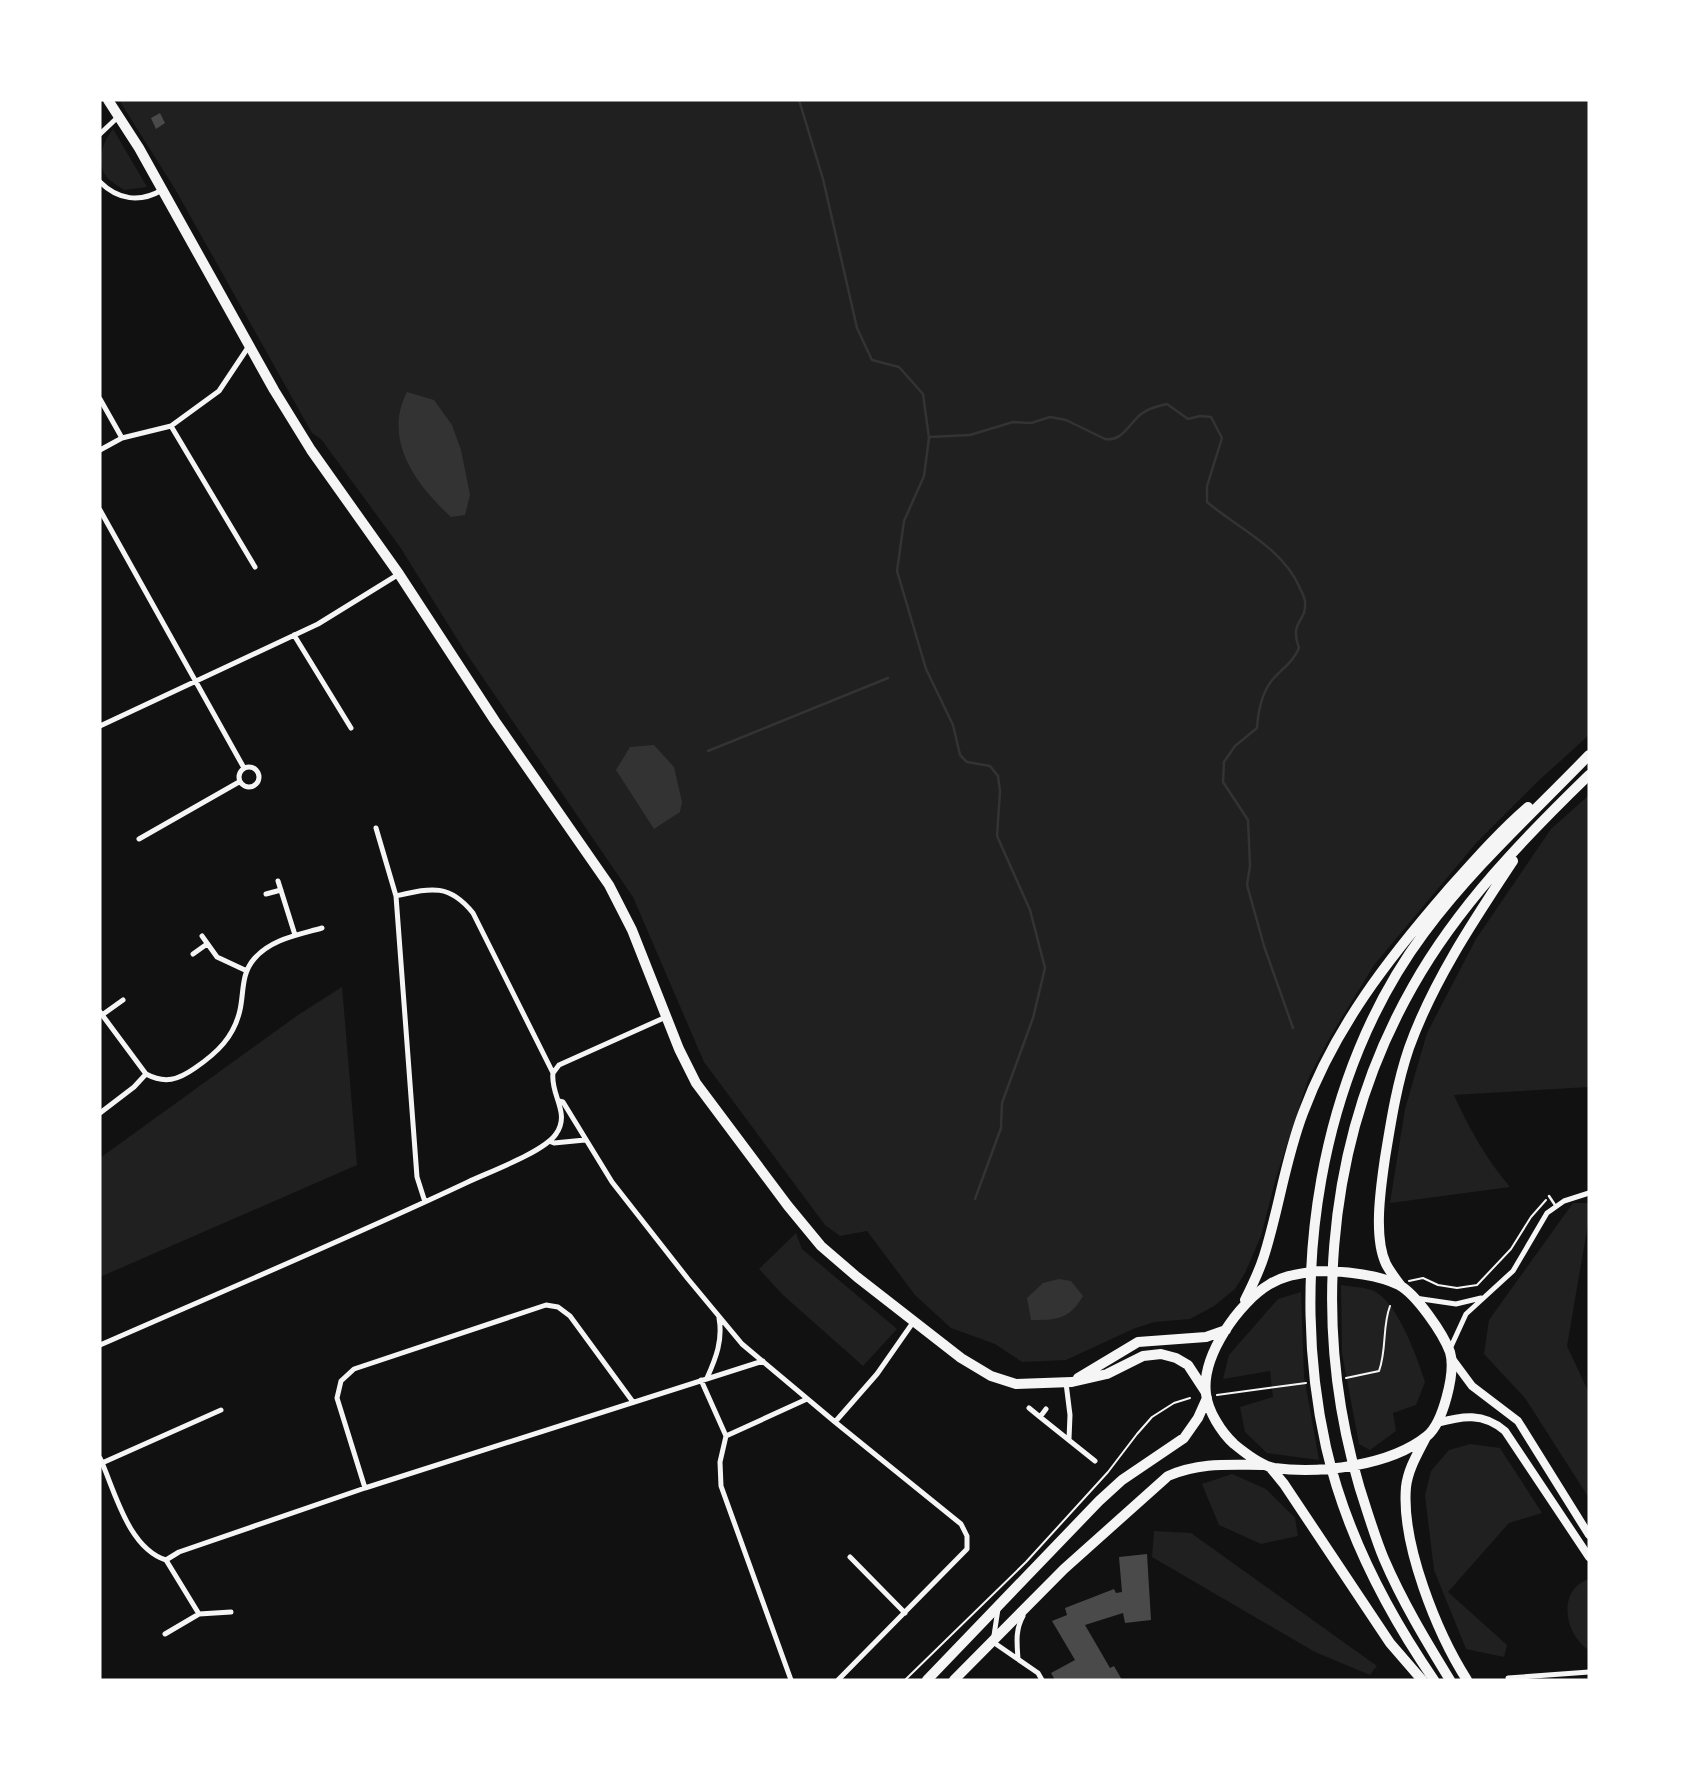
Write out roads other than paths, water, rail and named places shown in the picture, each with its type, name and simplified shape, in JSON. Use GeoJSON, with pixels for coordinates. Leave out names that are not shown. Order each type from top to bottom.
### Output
{"type":"FeatureCollection","features":[{"type":"Feature","properties":{"kind":"highway"},"geometry":{"type":"LineString","coordinates":[[108,100],[311,450],[399,574],[495,721],[609,885],[632,930],[679,1049],[696,1083],[821,1246],[856,1277],[961,1358],[991,1376],[1016,1384],[1069,1382],[1107,1374],[1143,1356],[1161,1354],[1176,1358],[1188,1366],[1210,1395]]}},
{"type":"Feature","properties":{"kind":"highway"},"geometry":{"type":"LineString","coordinates":[[1434,1680],[1407,1641],[1387,1604],[1338,1489],[1326,1447],[1317,1398],[1312,1346],[1310,1291],[1314,1225],[1339,1106],[1377,1011],[1423,934],[1471,875],[1586,758]]}},
{"type":"Feature","properties":{"kind":"highway"},"geometry":{"type":"LineString","coordinates":[[1422,1680],[1390,1643],[1284,1484],[1268,1466],[1230,1440],[1220,1428],[1210,1395],[1208,1370],[1226,1330],[1244,1304],[1263,1261],[1288,1157],[1303,1112],[1330,1052],[1359,1002],[1386,964],[1460,877],[1515,818],[1586,758]]}},
{"type":"Feature","properties":{"kind":"highway"},"geometry":{"type":"LineString","coordinates":[[1450,1680],[1417,1627],[1383,1558],[1348,1445],[1335,1370],[1331,1293],[1335,1229],[1351,1142],[1377,1064],[1413,985],[1448,933],[1487,883],[1537,826],[1589,775]]}},
{"type":"Feature","properties":{"kind":"highway"},"geometry":{"type":"LineString","coordinates":[[1468,1680],[1439,1626],[1410,1538],[1406,1511],[1406,1486],[1411,1466],[1426,1437],[1437,1423],[1449,1388],[1450,1354],[1437,1328],[1405,1284],[1385,1263],[1380,1240],[1382,1176],[1392,1118],[1409,1048],[1441,977],[1461,942],[1537,826]]}},
{"type":"Feature","properties":{"kind":"highway"},"geometry":{"type":"LineString","coordinates":[[1244,1304],[1271,1283],[1316,1271],[1357,1274],[1405,1284]]}},
{"type":"Feature","properties":{"kind":"highway"},"geometry":{"type":"LineString","coordinates":[[1069,1382],[1138,1342],[1206,1337],[1226,1330]]}},
{"type":"Feature","properties":{"kind":"highway"},"geometry":{"type":"LineString","coordinates":[[927,1680],[998,1609],[1098,1501],[1122,1480],[1185,1438],[1210,1395]]}},
{"type":"Feature","properties":{"kind":"highway"},"geometry":{"type":"LineString","coordinates":[[954,1680],[1115,1521],[1168,1476],[1188,1467],[1205,1464],[1310,1469],[1364,1464],[1399,1452],[1426,1437]]}},
{"type":"Feature","properties":{"kind":"main road"},"geometry":{"type":"LineString","coordinates":[[1450,1354],[1472,1385],[1518,1421],[1589,1535]]}},
{"type":"Feature","properties":{"kind":"main road"},"geometry":{"type":"LineString","coordinates":[[1437,1423],[1471,1416],[1496,1423],[1505,1431],[1589,1557]]}},
{"type":"Feature","properties":{"kind":"street"},"geometry":{"type":"LineString","coordinates":[[100,134],[119,116]]}},
{"type":"Feature","properties":{"kind":"street"},"geometry":{"type":"LineString","coordinates":[[100,182],[110,192],[139,199],[162,190]]}},
{"type":"Feature","properties":{"kind":"street"},"geometry":{"type":"LineString","coordinates":[[100,450],[122,439],[171,426],[219,391],[249,346]]}},
{"type":"Feature","properties":{"kind":"street"},"geometry":{"type":"LineString","coordinates":[[100,399],[122,439]]}},
{"type":"Feature","properties":{"kind":"street"},"geometry":{"type":"LineString","coordinates":[[171,426],[255,567]]}},
{"type":"Feature","properties":{"kind":"street"},"geometry":{"type":"LineString","coordinates":[[100,510],[244,768]]}},
{"type":"Feature","properties":{"kind":"street"},"geometry":{"type":"LineString","coordinates":[[100,726],[318,624],[399,574]]}},
{"type":"Feature","properties":{"kind":"street"},"geometry":{"type":"LineString","coordinates":[[294,635],[351,728]]}},
{"type":"Feature","properties":{"kind":"street"},"geometry":{"type":"LineString","coordinates":[[244,768],[255,769],[259,775],[258,782],[249,788],[239,782],[238,776],[244,768]]}},
{"type":"Feature","properties":{"kind":"street"},"geometry":{"type":"LineString","coordinates":[[139,839],[239,782]]}},
{"type":"Feature","properties":{"kind":"street"},"geometry":{"type":"LineString","coordinates":[[376,828],[396,896],[417,1177],[425,1202]]}},
{"type":"Feature","properties":{"kind":"street"},"geometry":{"type":"LineString","coordinates":[[278,881],[295,935]]}},
{"type":"Feature","properties":{"kind":"street"},"geometry":{"type":"LineString","coordinates":[[266,894],[281,890]]}},
{"type":"Feature","properties":{"kind":"street"},"geometry":{"type":"LineString","coordinates":[[100,1345],[425,1202],[549,1141],[556,1135],[562,1122],[553,1073],[473,913],[462,899],[449,891],[425,890],[396,896]]}},
{"type":"Feature","properties":{"kind":"street"},"geometry":{"type":"LineString","coordinates":[[123,1000],[101,1014],[146,1074],[164,1081],[174,1080],[182,1077],[228,1039],[240,1011],[247,971],[254,959],[273,943],[322,928]]}},
{"type":"Feature","properties":{"kind":"street"},"geometry":{"type":"LineString","coordinates":[[202,936],[217,957],[247,971]]}},
{"type":"Feature","properties":{"kind":"street"},"geometry":{"type":"LineString","coordinates":[[193,954],[207,944]]}},
{"type":"Feature","properties":{"kind":"street"},"geometry":{"type":"LineString","coordinates":[[553,1073],[559,1065],[666,1017]]}},
{"type":"Feature","properties":{"kind":"street"},"geometry":{"type":"LineString","coordinates":[[100,1113],[134,1087],[146,1074]]}},
{"type":"Feature","properties":{"kind":"street"},"geometry":{"type":"LineString","coordinates":[[559,1101],[563,1102],[612,1182],[743,1344],[961,1524],[967,1536],[967,1549],[838,1680]]}},
{"type":"Feature","properties":{"kind":"street"},"geometry":{"type":"LineString","coordinates":[[549,1141],[554,1143],[585,1140]]}},
{"type":"Feature","properties":{"kind":"street"},"geometry":{"type":"LineString","coordinates":[[1450,1354],[1466,1314],[1513,1271],[1540,1222],[1555,1205],[1574,1196],[1589,1193]]}},
{"type":"Feature","properties":{"kind":"street"},"geometry":{"type":"LineString","coordinates":[[1412,1297],[1456,1304],[1486,1296]]}},
{"type":"Feature","properties":{"kind":"street"},"geometry":{"type":"LineString","coordinates":[[365,1488],[337,1398],[341,1381],[354,1369],[546,1305],[558,1307],[570,1316],[633,1402]]}},
{"type":"Feature","properties":{"kind":"street"},"geometry":{"type":"LineString","coordinates":[[718,1315],[721,1330],[719,1347],[704,1379],[726,1436],[720,1462],[720,1486],[791,1680]]}},
{"type":"Feature","properties":{"kind":"street"},"geometry":{"type":"LineString","coordinates":[[835,1422],[877,1374],[914,1321]]}},
{"type":"Feature","properties":{"kind":"street"},"geometry":{"type":"LineString","coordinates":[[166,1560],[179,1552],[365,1488],[762,1361]]}},
{"type":"Feature","properties":{"kind":"street"},"geometry":{"type":"LineString","coordinates":[[1069,1382],[1069,1439]]}},
{"type":"Feature","properties":{"kind":"street"},"geometry":{"type":"LineString","coordinates":[[726,1436],[807,1399]]}},
{"type":"Feature","properties":{"kind":"street"},"geometry":{"type":"LineString","coordinates":[[1029,1408],[1095,1461]]}},
{"type":"Feature","properties":{"kind":"street"},"geometry":{"type":"LineString","coordinates":[[1040,1417],[1046,1409]]}},
{"type":"Feature","properties":{"kind":"street"},"geometry":{"type":"LineString","coordinates":[[199,1614],[166,1560],[155,1557],[136,1539],[101,1460],[220,1410]]}},
{"type":"Feature","properties":{"kind":"street"},"geometry":{"type":"LineString","coordinates":[[849,1557],[905,1613]]}},
{"type":"Feature","properties":{"kind":"street"},"geometry":{"type":"LineString","coordinates":[[1018,1659],[1018,1625],[1035,1599]]}},
{"type":"Feature","properties":{"kind":"street"},"geometry":{"type":"LineString","coordinates":[[998,1609],[993,1642],[1038,1673],[1042,1680]]}},
{"type":"Feature","properties":{"kind":"street"},"geometry":{"type":"LineString","coordinates":[[165,1634],[199,1614],[231,1612]]}},
{"type":"Feature","properties":{"kind":"street"},"geometry":{"type":"LineString","coordinates":[[1508,1678],[1589,1672]]}},
{"type":"Feature","properties":{"kind":"lane"},"geometry":{"type":"LineString","coordinates":[[1549,1196],[1555,1205]]}},
{"type":"Feature","properties":{"kind":"waterway"},"geometry":{"type":"LineString","coordinates":[[799,100],[823,179],[857,328],[872,360],[899,367],[923,394],[929,438],[924,476],[904,521],[897,571],[926,669],[953,725],[960,755],[967,762],[990,766],[998,776],[1000,791],[997,836],[1030,910],[1045,968],[1033,1018],[1002,1103],[1001,1128],[975,1199]]}},
{"type":"Feature","properties":{"kind":"waterway"},"geometry":{"type":"LineString","coordinates":[[930,437],[970,435],[1013,422],[1031,423],[1050,417],[1066,420],[1105,439],[1111,439],[1121,435],[1144,412],[1167,404],[1188,419],[1211,417],[1222,438],[1207,486],[1207,502],[1282,560],[1305,600],[1304,614],[1296,632],[1299,648],[1266,690],[1257,728],[1235,746],[1224,762],[1223,782],[1248,820],[1250,866],[1247,885],[1264,946],[1293,1028]]}},
{"type":"Feature","properties":{"kind":"waterway"},"geometry":{"type":"LineString","coordinates":[[708,751],[888,678]]}}]}
